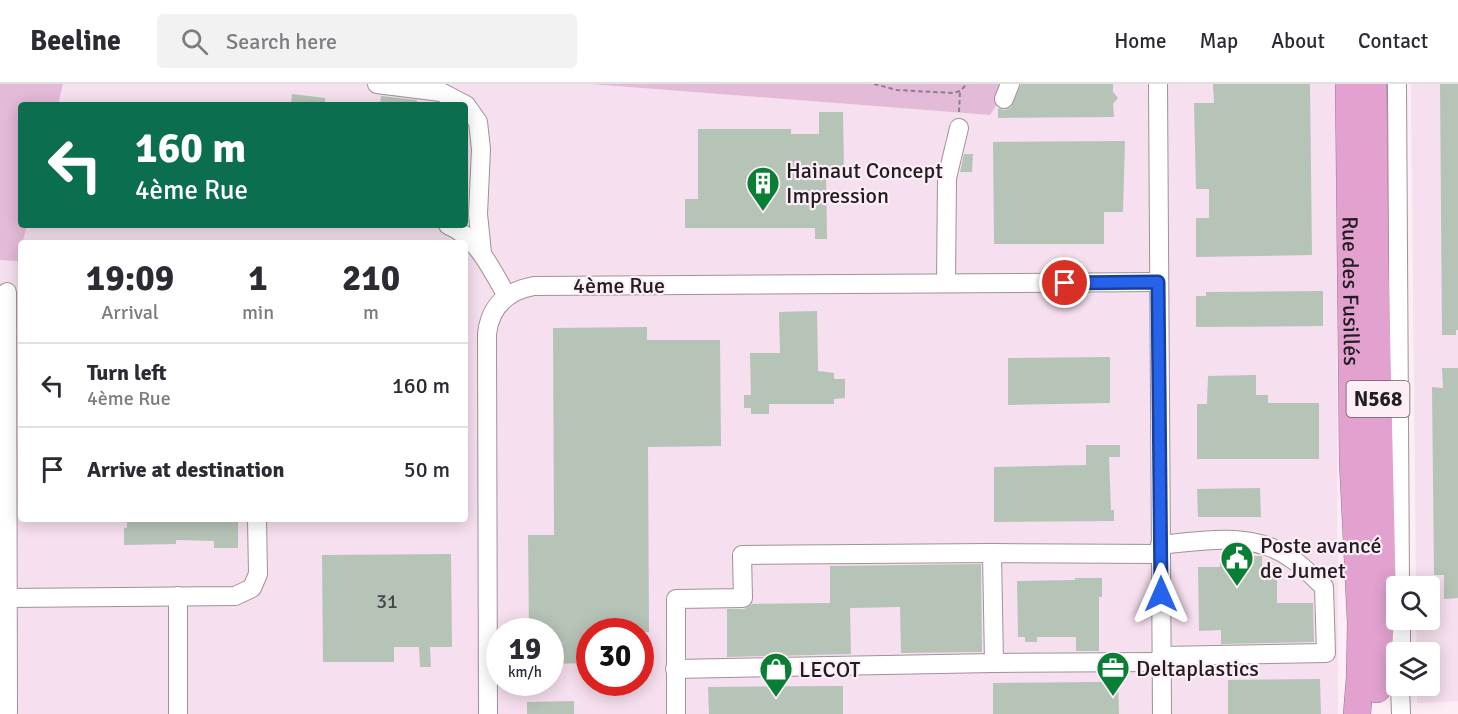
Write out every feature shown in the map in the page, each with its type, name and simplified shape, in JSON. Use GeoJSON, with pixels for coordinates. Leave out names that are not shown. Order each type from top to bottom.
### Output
{"type":"FeatureCollection","features":[{"type":"Feature","properties":{"kind":"highway","name":"Rue des Fusillés"},"geometry":{"type":"LineString","coordinates":[[1349,84],[1353,462],[1361,623],[1357,714]]}},
{"type":"Feature","properties":{"kind":"highway","name":"Rue des Fusillés"},"geometry":{"type":"LineString","coordinates":[[1373,84],[1382,580],[1381,633],[1374,714]]}},
{"type":"Feature","properties":{"kind":"street"},"geometry":{"type":"LineString","coordinates":[[377,84],[441,92],[460,102]]}},
{"type":"Feature","properties":{"kind":"street"},"geometry":{"type":"LineString","coordinates":[[1158,84],[1162,714]]}},
{"type":"Feature","properties":{"kind":"street"},"geometry":{"type":"LineString","coordinates":[[1397,84],[1400,576]]}},
{"type":"Feature","properties":{"kind":"street"},"geometry":{"type":"LineString","coordinates":[[469,116],[478,122],[481,149],[478,214],[482,253]]}},
{"type":"Feature","properties":{"kind":"street"},"geometry":{"type":"LineString","coordinates":[[946,283],[947,178],[958,128]]}},
{"type":"Feature","properties":{"kind":"street"},"geometry":{"type":"LineString","coordinates":[[455,228],[460,230],[482,253],[507,296],[489,320],[487,334],[489,714]]}},
{"type":"Feature","properties":{"kind":"street","name":"4ème Rue"},"geometry":{"type":"LineString","coordinates":[[507,296],[520,289],[534,286],[1158,282]]}},
{"type":"Feature","properties":{"kind":"street"},"geometry":{"type":"LineString","coordinates":[[8,711],[12,302]]}},
{"type":"Feature","properties":{"kind":"street"},"geometry":{"type":"LineString","coordinates":[[8,598],[235,596],[252,588],[258,574],[257,522]]}},
{"type":"Feature","properties":{"kind":"street"},"geometry":{"type":"LineString","coordinates":[[675,669],[1161,659],[1326,653],[1324,587],[1291,558],[1254,542],[1216,539],[1161,549],[742,555],[743,598],[676,599],[675,669],[676,714]]}},
{"type":"Feature","properties":{"kind":"street"},"geometry":{"type":"LineString","coordinates":[[992,553],[994,663]]}},
{"type":"Feature","properties":{"kind":"street"},"geometry":{"type":"LineString","coordinates":[[178,596],[178,714]]}},
{"type":"Feature","properties":{"kind":"street"},"geometry":{"type":"LineString","coordinates":[[1400,696],[1401,714]]}},
{"type":"Feature","properties":{"kind":"path"},"geometry":{"type":"LineString","coordinates":[[874,84],[897,90],[953,93],[960,91],[967,84]]}},
{"type":"Feature","properties":{"kind":"path"},"geometry":{"type":"LineString","coordinates":[[958,128],[960,91]]}},
{"type":"Feature","properties":{"kind":"shaded area"},"geometry":{"type":"Polygon","coordinates":[[[0,84],[63,84],[59,102],[18,102],[18,228],[26,228],[23,240],[18,240],[18,261],[0,260],[0,84]]]}},
{"type":"Feature","properties":{"kind":"shaded area"},"geometry":{"type":"Polygon","coordinates":[[[63,84],[590,84],[990,115],[1002,84],[1336,84],[1338,714],[0,714],[0,260],[17,260],[18,257],[18,522],[468,522],[468,240],[23,240],[26,228],[468,228],[468,102],[59,102],[63,84]]]}},
{"type":"Feature","properties":{"kind":"shaded area"},"geometry":{"type":"Polygon","coordinates":[[[590,84],[1010,84],[990,115],[590,84]]]}},
{"type":"Feature","properties":{"kind":"shaded area"},"geometry":{"type":"Polygon","coordinates":[[[1411,84],[1458,84],[1458,701],[1417,703],[1417,696],[1440,696],[1440,642],[1417,642],[1416,630],[1440,630],[1440,576],[1416,576],[1411,84]]]}},
{"type":"Feature","properties":{"kind":"building"},"geometry":{"type":"Polygon","coordinates":[[[1021,84],[1113,84],[1113,92],[1118,98],[1113,104],[1114,117],[998,118],[998,108],[1005,110],[1011,107],[1021,84]]]}},
{"type":"Feature","properties":{"kind":"building"},"geometry":{"type":"Polygon","coordinates":[[[1213,84],[1310,84],[1312,255],[1196,257],[1196,218],[1209,218],[1209,189],[1196,189],[1194,103],[1214,103],[1213,84]]]}},
{"type":"Feature","properties":{"kind":"building"},"geometry":{"type":"Polygon","coordinates":[[[1440,84],[1458,84],[1458,330],[1456,330],[1456,335],[1442,335],[1440,84]]]}},
{"type":"Feature","properties":{"kind":"building"},"geometry":{"type":"Polygon","coordinates":[[[292,94],[325,98],[325,102],[291,102],[292,94]]]}},
{"type":"Feature","properties":{"kind":"building"},"geometry":{"type":"Polygon","coordinates":[[[381,96],[417,100],[417,102],[380,102],[381,96]]]}},
{"type":"Feature","properties":{"kind":"building"},"geometry":{"type":"Polygon","coordinates":[[[819,112],[843,112],[844,170],[826,170],[827,239],[815,239],[815,228],[685,228],[685,199],[698,199],[698,129],[791,129],[791,134],[819,134],[819,112]]]}},
{"type":"Feature","properties":{"kind":"building"},"geometry":{"type":"Polygon","coordinates":[[[1125,141],[1123,212],[1104,212],[1104,244],[994,244],[993,142],[1125,141]]]}},
{"type":"Feature","properties":{"kind":"building"},"geometry":{"type":"Polygon","coordinates":[[[964,154],[973,154],[972,172],[960,172],[964,154]]]}},
{"type":"Feature","properties":{"kind":"building"},"geometry":{"type":"Polygon","coordinates":[[[1323,291],[1323,326],[1196,327],[1196,296],[1206,296],[1206,292],[1323,291]]]}},
{"type":"Feature","properties":{"kind":"building"},"geometry":{"type":"Polygon","coordinates":[[[817,311],[818,371],[834,373],[834,379],[845,379],[845,398],[834,399],[834,404],[769,404],[769,414],[751,414],[751,408],[744,408],[744,395],[751,395],[750,353],[780,353],[779,312],[817,311]]]}},
{"type":"Feature","properties":{"kind":"building"},"geometry":{"type":"Polygon","coordinates":[[[647,327],[647,340],[720,340],[721,446],[648,447],[649,618],[576,618],[576,663],[564,664],[564,618],[529,618],[528,535],[554,535],[553,328],[647,327]]]}},
{"type":"Feature","properties":{"kind":"building"},"geometry":{"type":"Polygon","coordinates":[[[1110,357],[1110,403],[1008,405],[1008,358],[1110,357]]]}},
{"type":"Feature","properties":{"kind":"building"},"geometry":{"type":"Polygon","coordinates":[[[1442,368],[1458,368],[1458,598],[1444,599],[1444,575],[1434,575],[1432,387],[1443,388],[1442,368]]]}},
{"type":"Feature","properties":{"kind":"building"},"geometry":{"type":"Polygon","coordinates":[[[1256,375],[1256,395],[1268,395],[1268,403],[1319,403],[1319,459],[1197,459],[1197,404],[1207,404],[1208,376],[1256,375]]]}},
{"type":"Feature","properties":{"kind":"building"},"geometry":{"type":"Polygon","coordinates":[[[1086,445],[1120,445],[1120,457],[1109,457],[1111,510],[1114,510],[1114,521],[994,522],[994,467],[1086,465],[1086,445]]]}},
{"type":"Feature","properties":{"kind":"building"},"geometry":{"type":"Polygon","coordinates":[[[1260,488],[1261,517],[1198,517],[1197,489],[1260,488]]]}},
{"type":"Feature","properties":{"kind":"building"},"geometry":{"type":"Polygon","coordinates":[[[127,522],[238,522],[238,548],[214,548],[214,541],[176,540],[176,544],[124,545],[124,528],[127,528],[127,522]]]}},
{"type":"Feature","properties":{"kind":"building"},"geometry":{"type":"Polygon","coordinates":[[[451,554],[452,647],[430,647],[431,667],[420,667],[419,647],[394,647],[394,662],[323,662],[322,555],[451,554]]]}},
{"type":"Feature","properties":{"kind":"building","name":"Poste avancé de Jumet"},"geometry":{"type":"Polygon","coordinates":[[[1262,556],[1262,571],[1277,571],[1277,603],[1313,603],[1314,642],[1221,644],[1221,630],[1199,631],[1198,567],[1220,567],[1220,557],[1262,556]]]}},
{"type":"Feature","properties":{"kind":"building"},"geometry":{"type":"Polygon","coordinates":[[[981,564],[982,652],[901,653],[900,607],[850,608],[851,654],[727,657],[727,609],[744,609],[752,604],[830,603],[830,566],[981,564]]]}},
{"type":"Feature","properties":{"kind":"building"},"geometry":{"type":"Polygon","coordinates":[[[1075,578],[1102,578],[1102,597],[1099,597],[1099,651],[1076,651],[1076,637],[1037,637],[1037,642],[1025,642],[1025,637],[1018,637],[1017,581],[1075,580],[1075,578]]]}},
{"type":"Feature","properties":{"kind":"building"},"geometry":{"type":"Polygon","coordinates":[[[1320,679],[1321,714],[1228,714],[1228,680],[1320,679]]]}},
{"type":"Feature","properties":{"kind":"building"},"geometry":{"type":"Polygon","coordinates":[[[1118,682],[1119,714],[993,714],[993,683],[1118,682]]]}},
{"type":"Feature","properties":{"kind":"building","name":"LECOT"},"geometry":{"type":"Polygon","coordinates":[[[843,686],[843,714],[709,714],[708,687],[843,686]]]}},
{"type":"Feature","properties":{"kind":"building"},"geometry":{"type":"Polygon","coordinates":[[[574,701],[574,714],[527,714],[527,702],[574,701]]]}},
{"type":"Feature","properties":{"kind":"place","name":"Hainaut Concept Impression"},"geometry":{"type":"Point","coordinates":[763,212]}},
{"type":"Feature","properties":{"kind":"place","name":"Poste avancé de Jumet"},"geometry":{"type":"Point","coordinates":[1237,587]}},
{"type":"Feature","properties":{"kind":"place","name":"Deltaplastics"},"geometry":{"type":"Point","coordinates":[1113,697]}},
{"type":"Feature","properties":{"kind":"place","name":"LECOT"},"geometry":{"type":"Point","coordinates":[776,698]}},
{"type":"Feature","properties":{"kind":"route"},"geometry":{"type":"LineString","coordinates":[[1065,283],[1158,282],[1161,594]]}}]}
